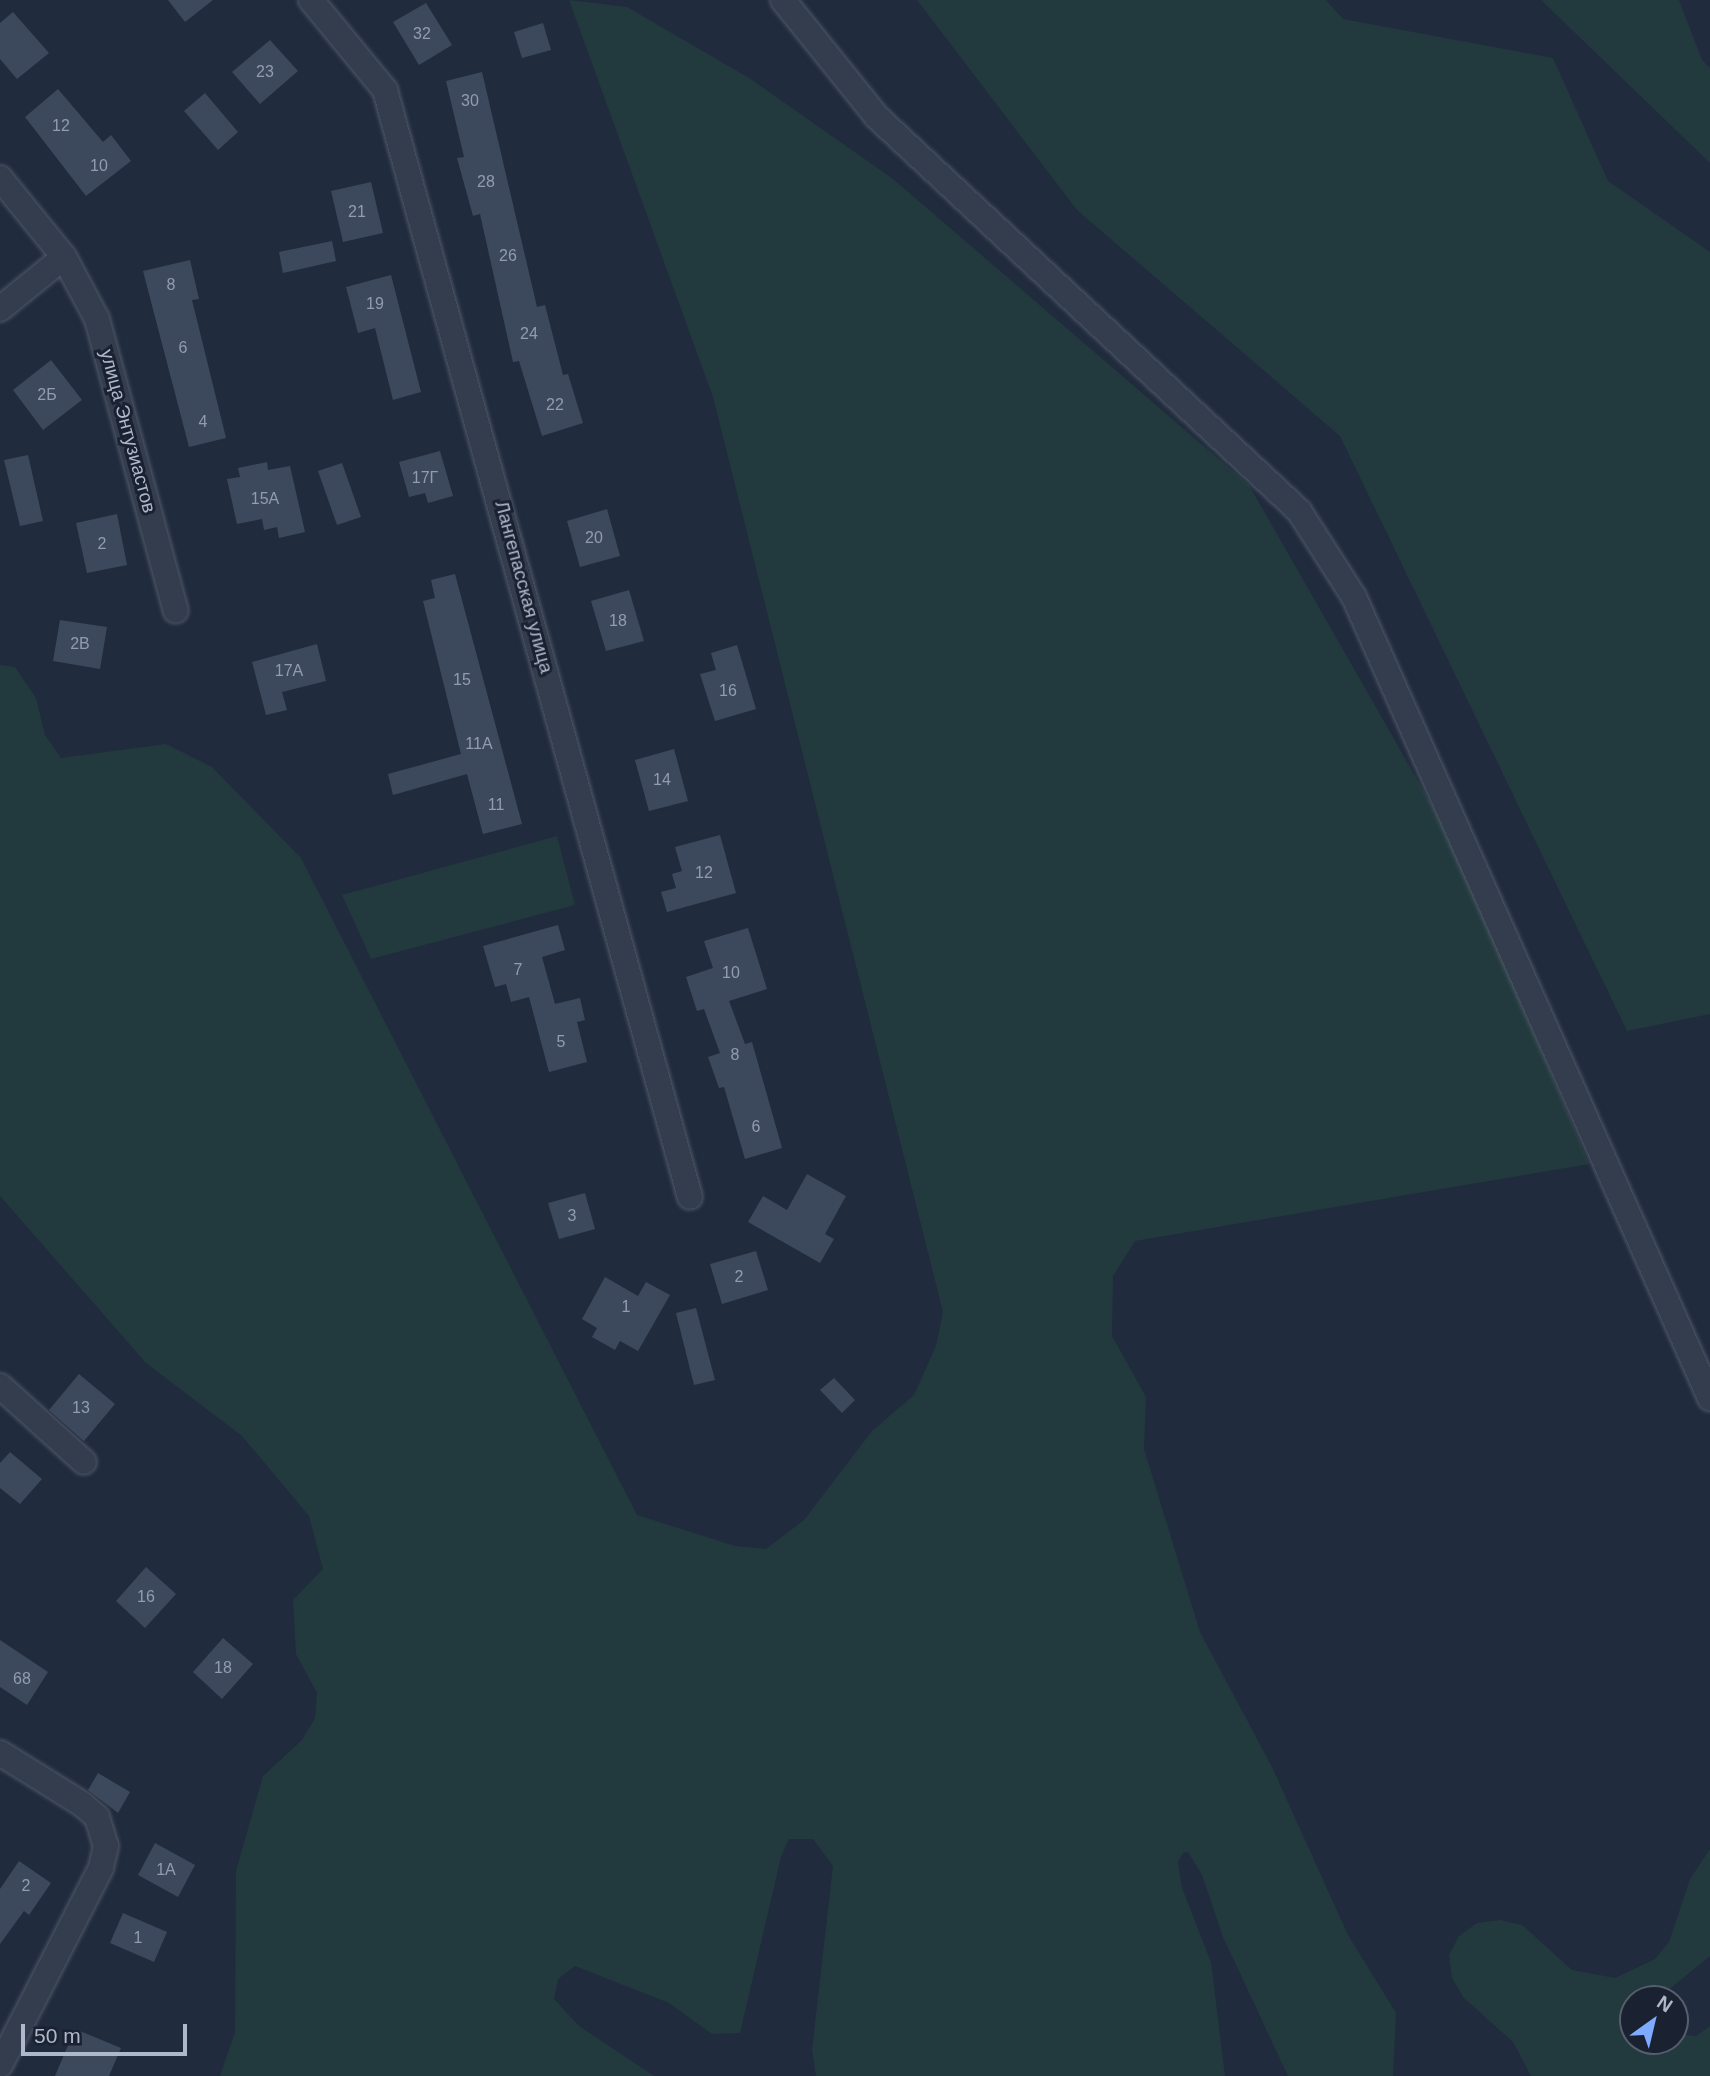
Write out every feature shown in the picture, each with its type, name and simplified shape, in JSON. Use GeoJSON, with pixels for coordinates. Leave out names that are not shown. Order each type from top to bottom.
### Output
{"type":"FeatureCollection","features":[{"type":"Feature","properties":{"kind":"street","name":"Лангепасская улица"},"geometry":{"type":"LineString","coordinates":[[311,0],[385,90],[690,1197]]}},
{"type":"Feature","properties":{"kind":"street"},"geometry":{"type":"LineString","coordinates":[[783,0],[877,117],[1298,511],[1354,597],[1710,1398]]}},
{"type":"Feature","properties":{"kind":"street","name":"улица Энтузиастов"},"geometry":{"type":"LineString","coordinates":[[0,178],[64,257],[97,319],[176,611]]}},
{"type":"Feature","properties":{"kind":"street"},"geometry":{"type":"LineString","coordinates":[[0,309],[64,257]]}},
{"type":"Feature","properties":{"kind":"street"},"geometry":{"type":"LineString","coordinates":[[0,1386],[84,1462]]}},
{"type":"Feature","properties":{"kind":"street"},"geometry":{"type":"LineString","coordinates":[[0,1753],[59,1787],[97,1817],[106,1846],[101,1868],[0,2065]]}},
{"type":"Feature","properties":{"kind":"green space"},"geometry":{"type":"Polygon","coordinates":[[[569,0],[627,7],[749,78],[893,179],[1249,485],[1454,844],[1589,1164],[1135,1241],[1113,1276],[1112,1336],[1146,1397],[1144,1449],[1200,1632],[1273,1769],[1348,1935],[1396,2013],[1393,2076],[1288,2076],[1223,1937],[1202,1875],[1188,1852],[1183,1853],[1178,1862],[1182,1888],[1211,1962],[1225,2076],[816,2076],[812,2050],[833,1866],[813,1839],[789,1839],[781,1857],[740,2033],[712,2034],[669,2003],[575,1966],[558,1979],[554,1999],[579,2026],[654,2076],[220,2076],[235,2032],[236,1871],[263,1776],[302,1740],[315,1718],[317,1693],[296,1654],[293,1600],[323,1569],[309,1516],[242,1436],[146,1363],[0,1196],[0,665],[15,667],[36,698],[45,735],[61,758],[166,744],[212,767],[301,858],[637,1515],[735,1546],[766,1549],[804,1520],[872,1431],[914,1395],[936,1346],[943,1312],[713,397],[569,0]]]}},
{"type":"Feature","properties":{"kind":"green space"},"geometry":{"type":"Polygon","coordinates":[[[917,0],[1326,0],[1343,19],[1553,58],[1608,181],[1710,252],[1710,1014],[1627,1031],[1340,436],[1077,210],[917,0]]]}},
{"type":"Feature","properties":{"kind":"green space"},"geometry":{"type":"Polygon","coordinates":[[[1541,0],[1679,0],[1702,60],[1710,68],[1710,163],[1541,0]]]}},
{"type":"Feature","properties":{"kind":"green space"},"geometry":{"type":"Polygon","coordinates":[[[557,836],[575,905],[371,959],[342,895],[557,836]]]}},
{"type":"Feature","properties":{"kind":"green space"},"geometry":{"type":"Polygon","coordinates":[[[1710,1849],[1710,1956],[1674,1985],[1619,1985],[1619,2055],[1689,2055],[1689,2035],[1696,2036],[1710,2026],[1710,2076],[1531,2076],[1513,2042],[1464,1998],[1452,1978],[1449,1955],[1459,1936],[1477,1923],[1500,1920],[1522,1925],[1572,1970],[1615,1978],[1655,1959],[1669,1942],[1690,1879],[1710,1849]]]}},
{"type":"Feature","properties":{"kind":"building"},"geometry":{"type":"Polygon","coordinates":[[[168,0],[213,0],[185,22],[168,0]]]}},
{"type":"Feature","properties":{"kind":"building"},"geometry":{"type":"Polygon","coordinates":[[[426,3],[452,45],[419,65],[393,22],[426,3]]]}},
{"type":"Feature","properties":{"kind":"building"},"geometry":{"type":"Polygon","coordinates":[[[13,12],[49,53],[17,79],[0,59],[0,23],[13,12]]]}},
{"type":"Feature","properties":{"kind":"building"},"geometry":{"type":"Polygon","coordinates":[[[543,23],[551,50],[522,58],[514,32],[543,23]]]}},
{"type":"Feature","properties":{"kind":"building"},"geometry":{"type":"Polygon","coordinates":[[[270,40],[298,71],[260,104],[232,72],[270,40]]]}},
{"type":"Feature","properties":{"kind":"building"},"geometry":{"type":"Polygon","coordinates":[[[482,72],[537,307],[545,305],[563,375],[568,374],[583,423],[542,436],[519,361],[513,362],[480,214],[473,216],[457,158],[464,157],[446,81],[482,72]]]}},
{"type":"Feature","properties":{"kind":"building"},"geometry":{"type":"Polygon","coordinates":[[[58,89],[103,142],[111,135],[131,161],[86,196],[25,117],[58,89]]]}},
{"type":"Feature","properties":{"kind":"building"},"geometry":{"type":"Polygon","coordinates":[[[205,93],[238,132],[218,150],[184,111],[205,93]]]}},
{"type":"Feature","properties":{"kind":"building"},"geometry":{"type":"Polygon","coordinates":[[[371,182],[383,233],[343,242],[331,191],[371,182]]]}},
{"type":"Feature","properties":{"kind":"building"},"geometry":{"type":"Polygon","coordinates":[[[332,241],[336,261],[283,273],[279,252],[332,241]]]}},
{"type":"Feature","properties":{"kind":"building"},"geometry":{"type":"Polygon","coordinates":[[[190,260],[199,299],[192,300],[226,438],[189,447],[143,271],[190,260]]]}},
{"type":"Feature","properties":{"kind":"building"},"geometry":{"type":"Polygon","coordinates":[[[391,275],[421,392],[393,400],[375,328],[358,333],[346,287],[391,275]]]}},
{"type":"Feature","properties":{"kind":"building"},"geometry":{"type":"Polygon","coordinates":[[[51,360],[82,400],[43,430],[13,390],[51,360]]]}},
{"type":"Feature","properties":{"kind":"building"},"geometry":{"type":"Polygon","coordinates":[[[440,451],[453,496],[428,503],[425,493],[409,497],[399,462],[440,451]]]}},
{"type":"Feature","properties":{"kind":"building"},"geometry":{"type":"Polygon","coordinates":[[[28,455],[43,521],[20,526],[4,460],[28,455]]]}},
{"type":"Feature","properties":{"kind":"building"},"geometry":{"type":"Polygon","coordinates":[[[267,462],[268,470],[290,466],[305,532],[279,538],[277,527],[264,530],[262,519],[237,524],[227,479],[240,477],[238,468],[267,462]]]}},
{"type":"Feature","properties":{"kind":"building"},"geometry":{"type":"Polygon","coordinates":[[[342,463],[361,517],[337,525],[318,471],[342,463]]]}},
{"type":"Feature","properties":{"kind":"building"},"geometry":{"type":"Polygon","coordinates":[[[607,509],[620,556],[580,567],[567,521],[607,509]]]}},
{"type":"Feature","properties":{"kind":"building"},"geometry":{"type":"Polygon","coordinates":[[[117,514],[127,565],[87,573],[76,523],[117,514]]]}},
{"type":"Feature","properties":{"kind":"building"},"geometry":{"type":"Polygon","coordinates":[[[455,574],[522,824],[483,834],[467,774],[393,795],[388,774],[461,754],[423,601],[435,598],[431,580],[455,574]]]}},
{"type":"Feature","properties":{"kind":"building"},"geometry":{"type":"Polygon","coordinates":[[[629,590],[644,641],[606,651],[591,601],[629,590]]]}},
{"type":"Feature","properties":{"kind":"building"},"geometry":{"type":"Polygon","coordinates":[[[60,620],[107,627],[100,669],[53,661],[60,620]]]}},
{"type":"Feature","properties":{"kind":"building"},"geometry":{"type":"Polygon","coordinates":[[[317,644],[326,681],[282,692],[287,710],[266,715],[252,662],[317,644]]]}},
{"type":"Feature","properties":{"kind":"building"},"geometry":{"type":"Polygon","coordinates":[[[737,645],[756,709],[715,721],[700,674],[716,670],[711,653],[737,645]]]}},
{"type":"Feature","properties":{"kind":"building"},"geometry":{"type":"Polygon","coordinates":[[[674,749],[688,801],[649,811],[635,760],[674,749]]]}},
{"type":"Feature","properties":{"kind":"building"},"geometry":{"type":"Polygon","coordinates":[[[720,835],[736,893],[667,912],[661,892],[676,888],[672,874],[682,871],[675,847],[720,835]]]}},
{"type":"Feature","properties":{"kind":"building"},"geometry":{"type":"Polygon","coordinates":[[[558,925],[565,950],[542,957],[555,1004],[580,998],[585,1020],[577,1022],[587,1062],[549,1072],[529,997],[511,1002],[506,984],[495,987],[483,946],[558,925]]]}},
{"type":"Feature","properties":{"kind":"building"},"geometry":{"type":"Polygon","coordinates":[[[748,928],[767,989],[729,1001],[745,1044],[752,1042],[782,1148],[745,1159],[724,1087],[719,1088],[708,1057],[720,1053],[704,1009],[697,1011],[686,977],[713,968],[704,941],[748,928]]]}},
{"type":"Feature","properties":{"kind":"building"},"geometry":{"type":"Polygon","coordinates":[[[807,1174],[846,1196],[825,1234],[834,1239],[820,1263],[748,1222],[763,1196],[787,1210],[807,1174]]]}},
{"type":"Feature","properties":{"kind":"building"},"geometry":{"type":"Polygon","coordinates":[[[585,1193],[595,1229],[559,1239],[548,1203],[585,1193]]]}},
{"type":"Feature","properties":{"kind":"building"},"geometry":{"type":"Polygon","coordinates":[[[756,1251],[768,1290],[722,1304],[710,1264],[756,1251]]]}},
{"type":"Feature","properties":{"kind":"building"},"geometry":{"type":"Polygon","coordinates":[[[605,1277],[638,1296],[646,1282],[670,1295],[638,1351],[620,1341],[615,1350],[592,1337],[597,1328],[582,1319],[605,1277]]]}},
{"type":"Feature","properties":{"kind":"building"},"geometry":{"type":"Polygon","coordinates":[[[696,1308],[715,1380],[694,1385],[676,1313],[696,1308]]]}},
{"type":"Feature","properties":{"kind":"building"},"geometry":{"type":"Polygon","coordinates":[[[79,1374],[115,1404],[84,1441],[49,1410],[79,1374]]]}},
{"type":"Feature","properties":{"kind":"building"},"geometry":{"type":"Polygon","coordinates":[[[834,1378],[855,1400],[842,1413],[820,1390],[834,1378]]]}},
{"type":"Feature","properties":{"kind":"building"},"geometry":{"type":"Polygon","coordinates":[[[10,1452],[42,1479],[20,1504],[0,1488],[0,1463],[10,1452]]]}},
{"type":"Feature","properties":{"kind":"building"},"geometry":{"type":"Polygon","coordinates":[[[146,1567],[176,1594],[145,1628],[116,1601],[146,1567]]]}},
{"type":"Feature","properties":{"kind":"building"},"geometry":{"type":"Polygon","coordinates":[[[223,1638],[253,1664],[222,1699],[193,1672],[223,1638]]]}},
{"type":"Feature","properties":{"kind":"building"},"geometry":{"type":"Polygon","coordinates":[[[0,1640],[48,1672],[27,1705],[0,1687],[0,1640]]]}},
{"type":"Feature","properties":{"kind":"building"},"geometry":{"type":"Polygon","coordinates":[[[98,1773],[130,1792],[118,1813],[88,1790],[98,1773]]]}},
{"type":"Feature","properties":{"kind":"building"},"geometry":{"type":"Polygon","coordinates":[[[155,1843],[195,1865],[178,1897],[138,1875],[155,1843]]]}},
{"type":"Feature","properties":{"kind":"building"},"geometry":{"type":"Polygon","coordinates":[[[19,1861],[51,1883],[29,1915],[24,1911],[0,1944],[0,1889],[19,1861]]]}},
{"type":"Feature","properties":{"kind":"building"},"geometry":{"type":"Polygon","coordinates":[[[123,1913],[167,1932],[154,1962],[110,1943],[123,1913]]]}},
{"type":"Feature","properties":{"kind":"building"},"geometry":{"type":"Polygon","coordinates":[[[75,2029],[121,2048],[109,2076],[55,2076],[75,2029]]]}}]}
